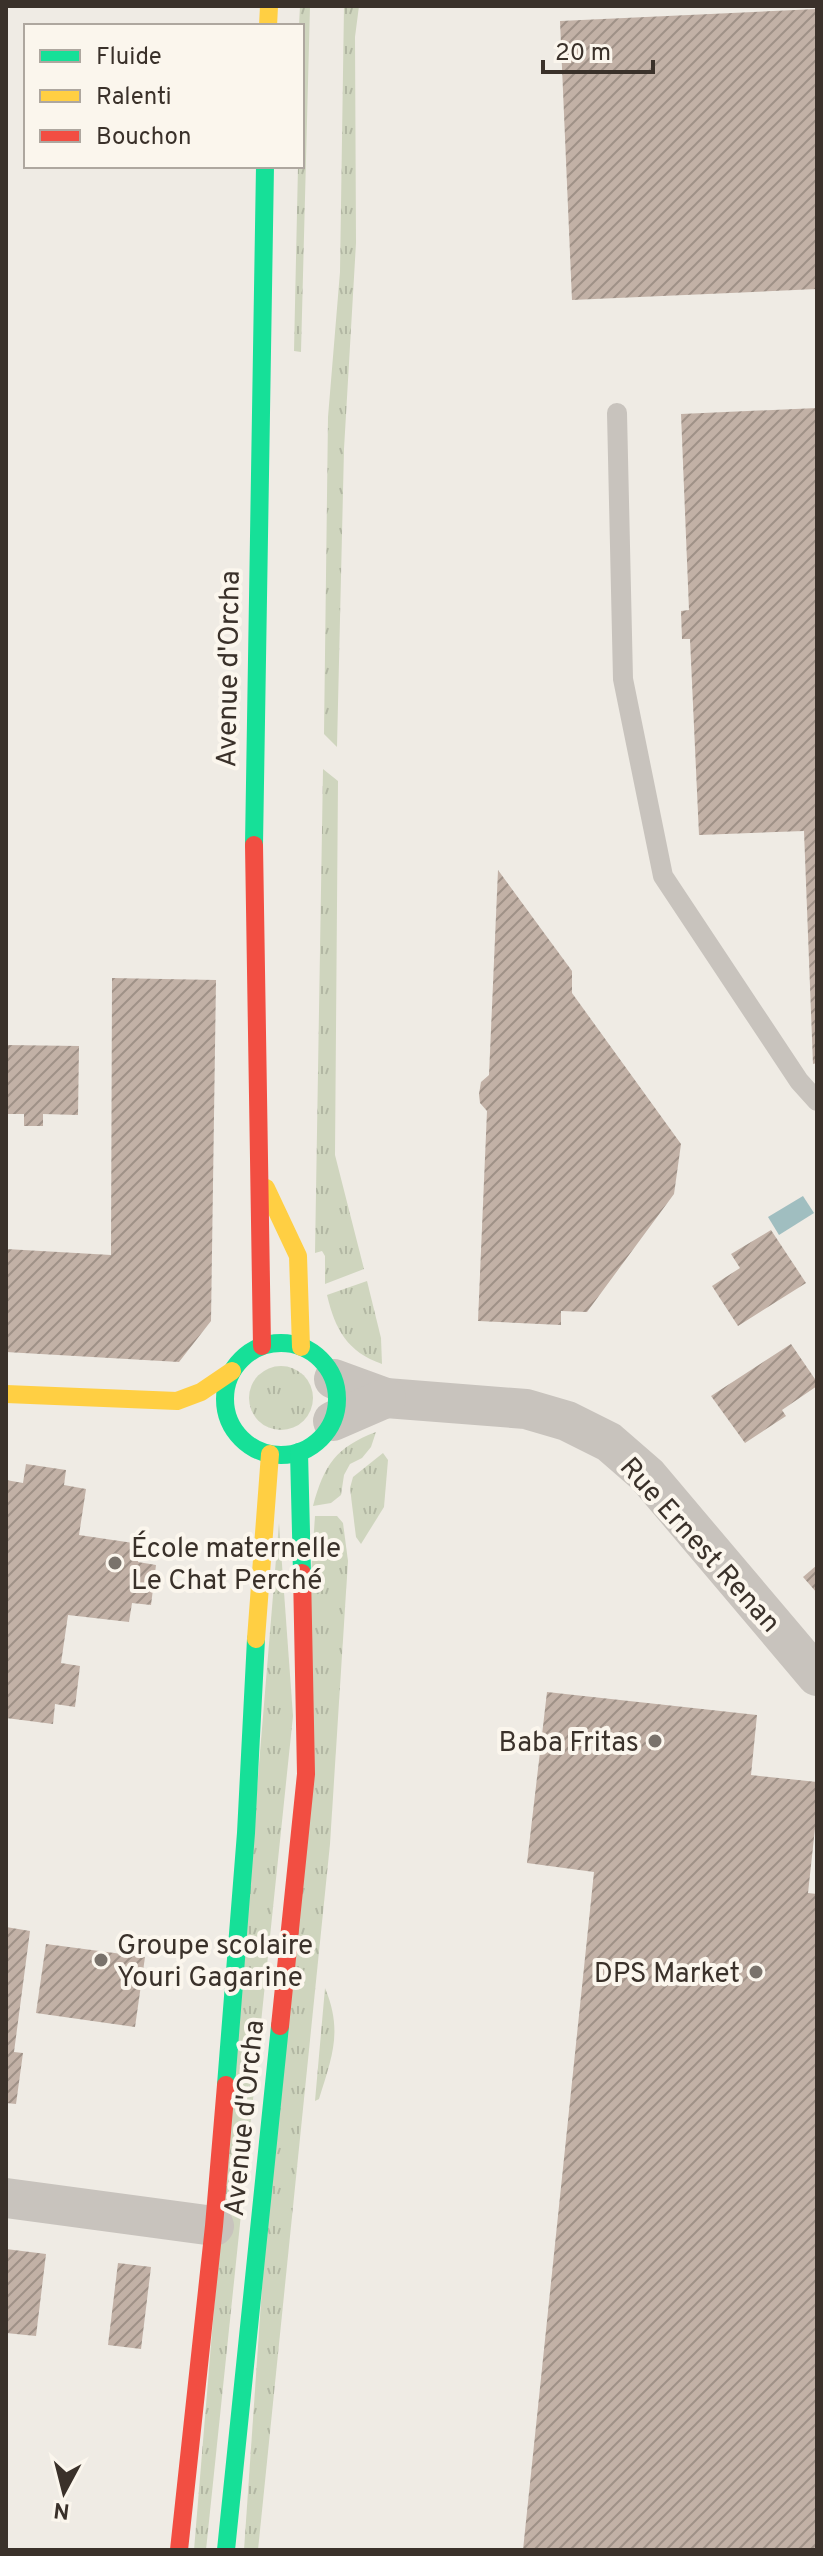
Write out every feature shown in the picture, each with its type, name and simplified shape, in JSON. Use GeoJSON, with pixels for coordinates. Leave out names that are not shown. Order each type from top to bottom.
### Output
{"type":"FeatureCollection","features":[{"type":"Feature","properties":{"kind":"main road","name":"Avenue d'Orcha"},"geometry":{"type":"LineString","coordinates":[[262,1346],[253,791],[265,168]]}},
{"type":"Feature","properties":{"kind":"main road","name":"Avenue d'Orcha"},"geometry":{"type":"LineString","coordinates":[[259,1173],[298,1256],[301,1347]]}},
{"type":"Feature","properties":{"kind":"main road"},"geometry":{"type":"LineString","coordinates":[[177,1401],[201,1392],[232,1371],[250,1352],[275,1343],[301,1347],[315,1354],[326,1365],[337,1393],[333,1421],[313,1445],[299,1452],[270,1454],[247,1443],[231,1423],[225,1406],[232,1371]]}},
{"type":"Feature","properties":{"kind":"main road"},"geometry":{"type":"LineString","coordinates":[[6,1394],[177,1401],[231,1423]]}},
{"type":"Feature","properties":{"kind":"main road","name":"Avenue d'Orcha"},"geometry":{"type":"LineString","coordinates":[[226,2550],[306,1774],[299,1452]]}},
{"type":"Feature","properties":{"kind":"main road","name":"Avenue d'Orcha"},"geometry":{"type":"LineString","coordinates":[[179,2550],[214,2226],[246,1833],[257,1613],[270,1454]]}},
{"type":"Feature","properties":{"kind":"street","name":"Rue Ernest Renan"},"geometry":{"type":"LineString","coordinates":[[334,1379],[386,1398],[526,1409],[567,1421],[609,1442],[647,1475],[817,1676]]}},
{"type":"Feature","properties":{"kind":"street","name":"Rue Ernest Renan"},"geometry":{"type":"LineString","coordinates":[[333,1421],[386,1398]]}},
{"type":"Feature","properties":{"kind":"street"},"geometry":{"type":"LineString","coordinates":[[6,2198],[214,2226]]}},
{"type":"Feature","properties":{"kind":"lane"},"geometry":{"type":"LineString","coordinates":[[617,413],[623,679],[663,876],[799,1081],[817,1101]]}},
{"type":"Feature","properties":{"kind":"green space"},"geometry":{"type":"Polygon","coordinates":[[[300,6],[310,6],[301,352],[294,351],[298,168],[304,168],[304,24],[299,24],[300,6]]]}},
{"type":"Feature","properties":{"kind":"green space"},"geometry":{"type":"Polygon","coordinates":[[[344,6],[359,6],[355,37],[356,243],[344,449],[337,747],[324,734],[328,417],[340,272],[344,6]]]}},
{"type":"Feature","properties":{"kind":"green space"},"geometry":{"type":"Polygon","coordinates":[[[323,769],[338,781],[335,1155],[364,1269],[325,1284],[325,1256],[322,1251],[315,1253],[323,769]]]}},
{"type":"Feature","properties":{"kind":"green space"},"geometry":{"type":"Polygon","coordinates":[[[367,1281],[381,1338],[382,1364],[360,1353],[344,1338],[327,1295],[367,1281]]]}},
{"type":"Feature","properties":{"kind":"green space"},"geometry":{"type":"Polygon","coordinates":[[[275,1366],[287,1366],[304,1375],[311,1386],[311,1410],[304,1421],[287,1430],[275,1430],[263,1425],[254,1416],[249,1404],[249,1392],[254,1380],[263,1371],[275,1366]]]}},
{"type":"Feature","properties":{"kind":"green space"},"geometry":{"type":"Polygon","coordinates":[[[376,1432],[371,1447],[362,1458],[350,1464],[344,1475],[341,1495],[331,1503],[313,1506],[322,1479],[334,1459],[351,1444],[376,1432]]]}},
{"type":"Feature","properties":{"kind":"green space"},"geometry":{"type":"Polygon","coordinates":[[[383,1453],[388,1460],[384,1507],[361,1544],[356,1537],[350,1488],[353,1477],[383,1453]]]}},
{"type":"Feature","properties":{"kind":"green space"},"geometry":{"type":"Polygon","coordinates":[[[315,1516],[337,1516],[343,1523],[348,1561],[330,1844],[258,2550],[244,2550],[315,1516]]]}},
{"type":"Feature","properties":{"kind":"green space"},"geometry":{"type":"Polygon","coordinates":[[[279,1523],[293,1716],[206,2550],[194,2550],[279,1523]]]}},
{"type":"Feature","properties":{"kind":"green space"},"geometry":{"type":"Polygon","coordinates":[[[325,1988],[333,2018],[334,2044],[319,2099],[315,2101],[325,1988]]]}},
{"type":"Feature","properties":{"kind":"water"},"geometry":{"type":"Polygon","coordinates":[[[803,1196],[814,1213],[779,1235],[768,1217],[803,1196]]]}},
{"type":"Feature","properties":{"kind":"building"},"geometry":{"type":"Polygon","coordinates":[[[817,9],[817,289],[572,300],[560,21],[817,9]]]}},
{"type":"Feature","properties":{"kind":"building"},"geometry":{"type":"Polygon","coordinates":[[[817,408],[817,1063],[813,1064],[804,831],[699,835],[690,639],[682,639],[681,611],[689,610],[681,414],[817,408]]]}},
{"type":"Feature","properties":{"kind":"building"},"geometry":{"type":"Polygon","coordinates":[[[498,870],[572,971],[572,993],[681,1144],[674,1194],[587,1312],[561,1311],[561,1325],[478,1321],[487,1111],[480,1103],[479,1094],[481,1082],[489,1075],[498,870]]]}},
{"type":"Feature","properties":{"kind":"building"},"geometry":{"type":"Polygon","coordinates":[[[112,978],[216,980],[211,1321],[179,1362],[6,1352],[6,1249],[111,1255],[112,978]]]}},
{"type":"Feature","properties":{"kind":"building"},"geometry":{"type":"Polygon","coordinates":[[[6,1045],[79,1046],[78,1115],[43,1114],[43,1126],[24,1126],[24,1114],[6,1114],[6,1045]]]}},
{"type":"Feature","properties":{"kind":"building"},"geometry":{"type":"Polygon","coordinates":[[[771,1230],[806,1283],[738,1326],[712,1286],[740,1268],[731,1254],[771,1230]]]}},
{"type":"Feature","properties":{"kind":"building"},"geometry":{"type":"Polygon","coordinates":[[[791,1344],[817,1386],[782,1410],[786,1416],[745,1443],[711,1396],[791,1344]]]}},
{"type":"Feature","properties":{"kind":"building"},"geometry":{"type":"Polygon","coordinates":[[[26,1464],[66,1470],[64,1485],[86,1489],[79,1535],[140,1544],[138,1562],[156,1565],[151,1605],[132,1603],[129,1622],[68,1615],[61,1663],[80,1666],[75,1707],[55,1704],[53,1724],[6,1718],[6,1480],[23,1483],[26,1464]]]}},
{"type":"Feature","properties":{"kind":"building"},"geometry":{"type":"Polygon","coordinates":[[[817,1565],[817,1593],[803,1577],[817,1565]]]}},
{"type":"Feature","properties":{"kind":"building"},"geometry":{"type":"Polygon","coordinates":[[[547,1692],[757,1715],[751,1775],[817,1782],[808,1893],[817,1894],[817,2550],[523,2550],[594,1872],[527,1863],[547,1692]]]}},
{"type":"Feature","properties":{"kind":"building"},"geometry":{"type":"Polygon","coordinates":[[[6,1927],[30,1931],[14,2052],[23,2053],[16,2104],[6,2103],[6,1927]]]}},
{"type":"Feature","properties":{"kind":"building"},"geometry":{"type":"Polygon","coordinates":[[[46,1944],[145,1957],[135,2027],[36,2013],[46,1944]]]}},
{"type":"Feature","properties":{"kind":"building"},"geometry":{"type":"Polygon","coordinates":[[[6,2249],[46,2254],[36,2336],[6,2333],[6,2249]]]}},
{"type":"Feature","properties":{"kind":"building"},"geometry":{"type":"Polygon","coordinates":[[[118,2263],[151,2267],[141,2349],[108,2345],[118,2263]]]}},
{"type":"Feature","properties":{"kind":"traffic: fast"},"geometry":{"type":"LineString","coordinates":[[254,845],[265,168]]}},
{"type":"Feature","properties":{"kind":"traffic: fast"},"geometry":{"type":"LineString","coordinates":[[281,1343],[302,1348],[320,1360],[332,1378],[337,1399],[332,1420],[320,1438],[302,1450],[281,1455],[260,1450],[242,1438],[230,1420],[225,1399],[230,1378],[242,1360],[260,1348],[281,1343]]}},
{"type":"Feature","properties":{"kind":"traffic: fast"},"geometry":{"type":"LineString","coordinates":[[299,1452],[302,1573]]}},
{"type":"Feature","properties":{"kind":"traffic: fast"},"geometry":{"type":"LineString","coordinates":[[226,2085],[246,1833],[256,1639]]}},
{"type":"Feature","properties":{"kind":"traffic: fast"},"geometry":{"type":"LineString","coordinates":[[226,2550],[280,2026]]}},
{"type":"Feature","properties":{"kind":"traffic: slow"},"geometry":{"type":"LineString","coordinates":[[268,24],[269,6]]}},
{"type":"Feature","properties":{"kind":"traffic: slow"},"geometry":{"type":"LineString","coordinates":[[266,1188],[298,1256],[301,1347]]}},
{"type":"Feature","properties":{"kind":"traffic: slow"},"geometry":{"type":"LineString","coordinates":[[6,1394],[177,1401],[201,1392],[232,1371]]}},
{"type":"Feature","properties":{"kind":"traffic: slow"},"geometry":{"type":"LineString","coordinates":[[256,1639],[270,1454]]}},
{"type":"Feature","properties":{"kind":"traffic: jam"},"geometry":{"type":"LineString","coordinates":[[254,845],[262,1346]]}},
{"type":"Feature","properties":{"kind":"traffic: jam"},"geometry":{"type":"LineString","coordinates":[[280,2026],[306,1774],[302,1573]]}},
{"type":"Feature","properties":{"kind":"traffic: jam"},"geometry":{"type":"LineString","coordinates":[[179,2550],[226,2085]]}},
{"type":"Feature","properties":{"kind":"place","name":"École maternelle Le Chat Perché"},"geometry":{"type":"Point","coordinates":[115,1563]}},
{"type":"Feature","properties":{"kind":"place","name":"Baba Fritas"},"geometry":{"type":"Point","coordinates":[655,1741]}},
{"type":"Feature","properties":{"kind":"place","name":"Groupe scolaire Youri Gagarine"},"geometry":{"type":"Point","coordinates":[101,1960]}},
{"type":"Feature","properties":{"kind":"place","name":"DPS Market"},"geometry":{"type":"Point","coordinates":[756,1972]}}]}
